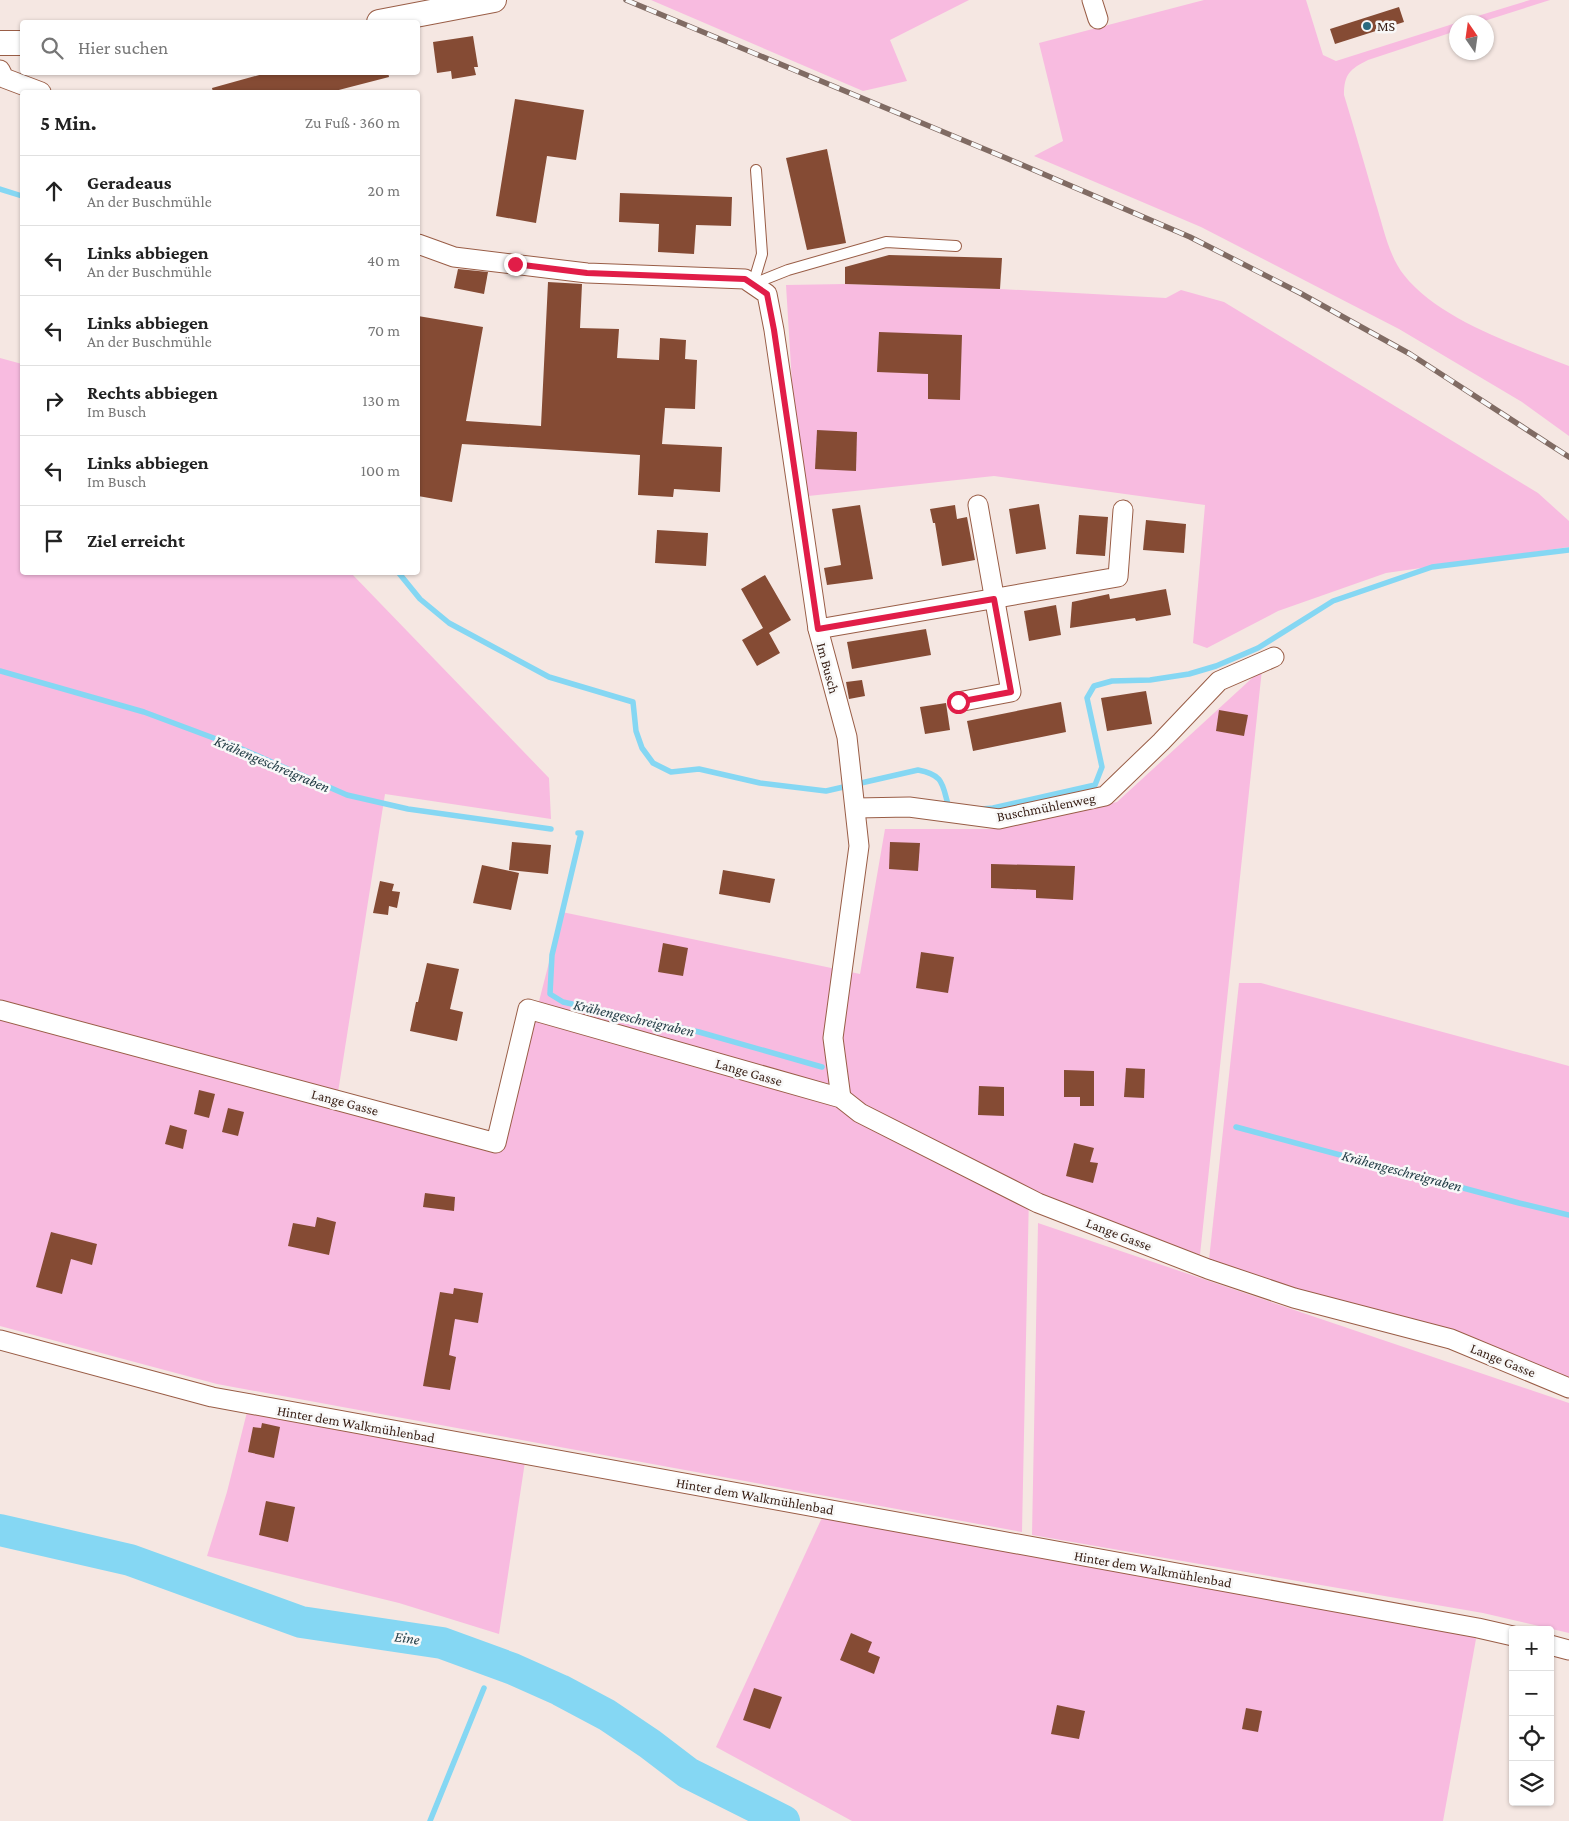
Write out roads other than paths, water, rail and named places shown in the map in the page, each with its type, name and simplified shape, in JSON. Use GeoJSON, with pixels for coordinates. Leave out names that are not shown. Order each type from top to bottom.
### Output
{"type":"FeatureCollection","features":[{"type":"Feature","properties":{"kind":"street"},"geometry":{"type":"LineString","coordinates":[[389,20],[494,0]]}},
{"type":"Feature","properties":{"kind":"street"},"geometry":{"type":"LineString","coordinates":[[1092,0],[1098,20]]}},
{"type":"Feature","properties":{"kind":"street"},"geometry":{"type":"LineString","coordinates":[[0,43],[20,43]]}},
{"type":"Feature","properties":{"kind":"street"},"geometry":{"type":"LineString","coordinates":[[0,70],[4,78],[36,90]]}},
{"type":"Feature","properties":{"kind":"street"},"geometry":{"type":"LineString","coordinates":[[420,245],[454,257],[587,273],[745,279],[753,284]]}},
{"type":"Feature","properties":{"kind":"street","name":"Im Busch"},"geometry":{"type":"LineString","coordinates":[[753,284],[767,294],[774,330],[818,629],[847,737],[855,795],[860,846],[833,1038],[841,1098]]}},
{"type":"Feature","properties":{"kind":"street"},"geometry":{"type":"LineString","coordinates":[[958,702],[1011,692],[978,505]]}},
{"type":"Feature","properties":{"kind":"street"},"geometry":{"type":"LineString","coordinates":[[818,629],[1118,577],[1122,510]]}},
{"type":"Feature","properties":{"kind":"street","name":"Buschmühlenweg"},"geometry":{"type":"LineString","coordinates":[[855,795],[909,807],[999,818],[1105,796],[1161,742],[1219,681],[1274,657]]}},
{"type":"Feature","properties":{"kind":"street","name":"Lange Gasse"},"geometry":{"type":"LineString","coordinates":[[0,1010],[496,1143],[528,1009],[841,1098],[860,1113],[1038,1203],[1208,1269],[1294,1298],[1451,1339],[1569,1388]]}},
{"type":"Feature","properties":{"kind":"street","name":"Hinter dem Walkmühlenbad"},"geometry":{"type":"LineString","coordinates":[[0,1340],[212,1397],[1509,1635]]}},
{"type":"Feature","properties":{"kind":"street"},"geometry":{"type":"LineString","coordinates":[[1554,1646],[1569,1650]]}},
{"type":"Feature","properties":{"kind":"lane"},"geometry":{"type":"LineString","coordinates":[[753,284],[762,254],[756,170]]}},
{"type":"Feature","properties":{"kind":"lane"},"geometry":{"type":"LineString","coordinates":[[753,284],[788,270],[886,242],[956,246]]}},
{"type":"Feature","properties":{"kind":"waterway"},"geometry":{"type":"LineString","coordinates":[[0,189],[20,195]]}},
{"type":"Feature","properties":{"kind":"waterway"},"geometry":{"type":"LineString","coordinates":[[982,809],[1095,785],[1102,767],[1087,698],[1094,686],[1112,681],[1150,680],[1189,674],[1216,666],[1258,648],[1333,601],[1432,567],[1569,550]]}},
{"type":"Feature","properties":{"kind":"waterway"},"geometry":{"type":"LineString","coordinates":[[400,575],[420,599],[449,623],[549,677],[633,702],[636,731],[642,748],[653,763],[671,772],[699,769],[760,783],[826,791],[918,770],[938,778],[943,787],[949,808]]}},
{"type":"Feature","properties":{"kind":"waterway","name":"Krähengeschreigraben"},"geometry":{"type":"LineString","coordinates":[[0,671],[144,712],[235,746],[347,795],[408,809],[551,829]]}},
{"type":"Feature","properties":{"kind":"waterway","name":"Krähengeschreigraben"},"geometry":{"type":"LineString","coordinates":[[578,833],[581,833],[552,955],[550,994],[563,1002],[699,1032],[822,1067]]}},
{"type":"Feature","properties":{"kind":"waterway","name":"Krähengeschreigraben"},"geometry":{"type":"LineString","coordinates":[[1236,1127],[1569,1215]]}},
{"type":"Feature","properties":{"kind":"waterway","name":"Eine"},"geometry":{"type":"LineString","coordinates":[[0,1530],[130,1560],[301,1622],[442,1643],[513,1669],[560,1690],[607,1715],[688,1773],[784,1821]]}},
{"type":"Feature","properties":{"kind":"waterway"},"geometry":{"type":"LineString","coordinates":[[430,1821],[484,1688]]}},
{"type":"Feature","properties":{"kind":"railway"},"geometry":{"type":"LineString","coordinates":[[626,0],[1006,158],[1190,237],[1300,293],[1410,354],[1569,457]]}},
{"type":"Feature","properties":{"kind":"place","name":"MS"},"geometry":{"type":"Point","coordinates":[1367,26]}}]}
